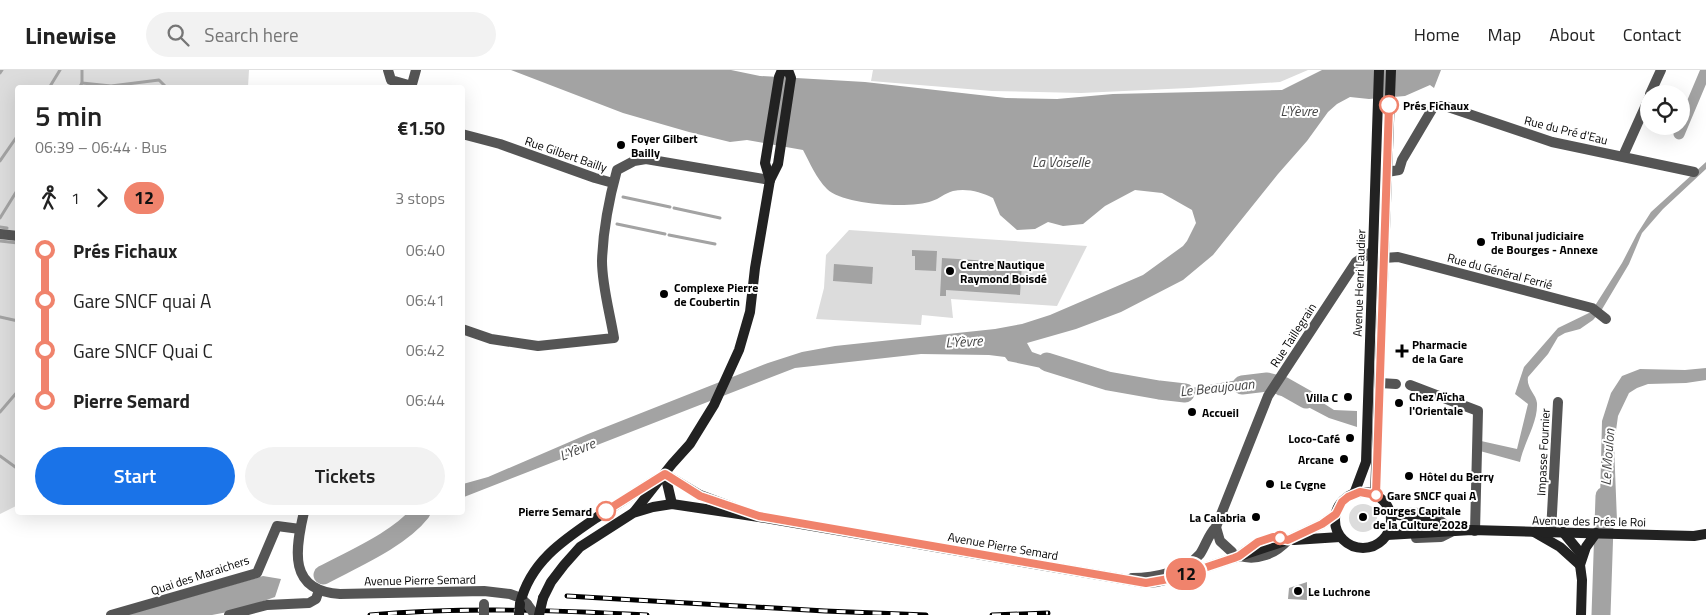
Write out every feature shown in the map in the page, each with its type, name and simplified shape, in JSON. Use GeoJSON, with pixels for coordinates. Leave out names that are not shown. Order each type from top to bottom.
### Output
{"type":"FeatureCollection","features":[{"type":"Feature","properties":{"kind":"main road","name":"Avenue Henri Laudier"},"geometry":{"type":"LineString","coordinates":[[1354,494],[1366,462],[1378,70]]}},
{"type":"Feature","properties":{"kind":"main road","name":"Avenue Henri Laudier"},"geometry":{"type":"LineString","coordinates":[[1376,495],[1391,70]]}},
{"type":"Feature","properties":{"kind":"main road"},"geometry":{"type":"LineString","coordinates":[[770,180],[766,163],[780,74]]}},
{"type":"Feature","properties":{"kind":"main road"},"geometry":{"type":"LineString","coordinates":[[633,513],[690,444],[714,406],[739,350],[750,312],[755,268],[770,180],[778,164],[790,74]]}},
{"type":"Feature","properties":{"kind":"main road"},"geometry":{"type":"LineString","coordinates":[[665,474],[672,504]]}},
{"type":"Feature","properties":{"kind":"main road"},"geometry":{"type":"LineString","coordinates":[[522,606],[531,577],[545,558],[562,541],[665,474]]}},
{"type":"Feature","properties":{"kind":"main road","name":"Avenue Pierre Semard"},"geometry":{"type":"LineString","coordinates":[[665,474],[700,496],[759,516]]}},
{"type":"Feature","properties":{"kind":"main road"},"geometry":{"type":"LineString","coordinates":[[1366,493],[1376,495],[1393,513],[1387,535],[1375,546],[1362,548],[1350,545],[1340,537],[1337,530],[1336,514],[1342,502],[1354,494],[1366,493]]}},
{"type":"Feature","properties":{"kind":"main road","name":"Avenue Pierre Semard"},"geometry":{"type":"LineString","coordinates":[[539,615],[543,598],[551,582],[580,547],[633,513],[672,504],[759,516],[1146,583],[1157,582],[1288,540],[1322,524],[1336,514]]}},
{"type":"Feature","properties":{"kind":"main road","name":"Avenue des Prés le Roi"},"geometry":{"type":"LineString","coordinates":[[1393,513],[1449,529]]}},
{"type":"Feature","properties":{"kind":"main road","name":"Avenue des Prés le Roi"},"geometry":{"type":"LineString","coordinates":[[1387,535],[1449,529],[1694,536],[1706,534]]}},
{"type":"Feature","properties":{"kind":"main road"},"geometry":{"type":"LineString","coordinates":[[1533,532],[1581,560]]}},
{"type":"Feature","properties":{"kind":"main road"},"geometry":{"type":"LineString","coordinates":[[1563,532],[1581,560],[1581,615]]}},
{"type":"Feature","properties":{"kind":"main road"},"geometry":{"type":"LineString","coordinates":[[1581,560],[1596,533]]}},
{"type":"Feature","properties":{"kind":"main road","name":"Avenue Pierre Semard"},"geometry":{"type":"LineString","coordinates":[[1288,540],[1340,537]]}},
{"type":"Feature","properties":{"kind":"street"},"geometry":{"type":"LineString","coordinates":[[388,70],[391,80],[406,85]]}},
{"type":"Feature","properties":{"kind":"street"},"geometry":{"type":"LineString","coordinates":[[412,85],[416,70]]}},
{"type":"Feature","properties":{"kind":"street"},"geometry":{"type":"LineString","coordinates":[[1654,85],[1661,70]]}},
{"type":"Feature","properties":{"kind":"street","name":"Rue du Pré d'Eau"},"geometry":{"type":"LineString","coordinates":[[1387,172],[1399,170],[1402,160],[1434,106],[1445,106],[1552,142],[1694,172]]}},
{"type":"Feature","properties":{"kind":"street"},"geometry":{"type":"LineString","coordinates":[[1623,156],[1640,118]]}},
{"type":"Feature","properties":{"kind":"street","name":"Rue Gilbert Bailly"},"geometry":{"type":"LineString","coordinates":[[465,135],[500,144],[613,183],[617,170],[634,161],[646,159],[770,180]]}},
{"type":"Feature","properties":{"kind":"street"},"geometry":{"type":"LineString","coordinates":[[465,330],[491,339],[538,346],[614,338],[602,262],[613,183]]}},
{"type":"Feature","properties":{"kind":"street"},"geometry":{"type":"LineString","coordinates":[[0,234],[15,236]]}},
{"type":"Feature","properties":{"kind":"street","name":"Rue Taillegrain"},"geometry":{"type":"LineString","coordinates":[[1121,579],[1143,578],[1166,573],[1184,566],[1201,553],[1211,532],[1216,527],[1272,390],[1356,262],[1373,251]]}},
{"type":"Feature","properties":{"kind":"street","name":"Rue du Général Ferrié"},"geometry":{"type":"LineString","coordinates":[[1384,258],[1398,257],[1592,308],[1604,317]]}},
{"type":"Feature","properties":{"kind":"street"},"geometry":{"type":"LineString","coordinates":[[1380,384],[1396,384]]}},
{"type":"Feature","properties":{"kind":"street"},"geometry":{"type":"LineString","coordinates":[[1410,385],[1478,411],[1474,530]]}},
{"type":"Feature","properties":{"kind":"street","name":"Impasse Fournier"},"geometry":{"type":"LineString","coordinates":[[1551,532],[1558,402]]}},
{"type":"Feature","properties":{"kind":"street"},"geometry":{"type":"LineString","coordinates":[[229,615],[267,605],[309,603],[316,598],[319,590],[305,581],[298,565],[297,555],[303,515]]}},
{"type":"Feature","properties":{"kind":"street","name":"Quai des Maraichers"},"geometry":{"type":"LineString","coordinates":[[111,615],[257,573],[278,526],[300,529]]}},
{"type":"Feature","properties":{"kind":"street"},"geometry":{"type":"LineString","coordinates":[[1216,527],[1220,541],[1236,557]]}},
{"type":"Feature","properties":{"kind":"street","name":"Avenue Pierre Semard"},"geometry":{"type":"LineString","coordinates":[[319,590],[340,594],[498,592],[522,606]]}},
{"type":"Feature","properties":{"kind":"street"},"geometry":{"type":"LineString","coordinates":[[484,591],[484,615]]}},
{"type":"Feature","properties":{"kind":"street"},"geometry":{"type":"LineString","coordinates":[[522,606],[534,615]]}},
{"type":"Feature","properties":{"kind":"shaded area"},"geometry":{"type":"Polygon","coordinates":[[[0,70],[249,70],[248,85],[15,85],[15,506],[0,514],[0,70]]]}},
{"type":"Feature","properties":{"kind":"shaded area"},"geometry":{"type":"Polygon","coordinates":[[[873,70],[1308,70],[1280,82],[1081,93],[992,91],[871,81],[873,70]]]}},
{"type":"Feature","properties":{"kind":"shaded area","name":"Centre Nautique Raymond Boisdé"},"geometry":{"type":"Polygon","coordinates":[[[849,230],[1087,246],[1057,306],[951,299],[953,318],[922,315],[921,325],[816,319],[824,288],[826,255],[849,230]]]}},
{"type":"Feature","properties":{"kind":"shaded area","name":"Bourges Capitale de la Culture 2028"},"geometry":{"type":"Polygon","coordinates":[[[1363,504],[1373,508],[1377,518],[1373,528],[1363,532],[1353,528],[1349,518],[1353,508],[1363,504]]]}},
{"type":"Feature","properties":{"kind":"water","name":"La Voiselle"},"geometry":{"type":"Polygon","coordinates":[[[511,70],[731,70],[760,76],[865,82],[1006,98],[1057,99],[1113,94],[1282,90],[1322,70],[1441,70],[1434,88],[1430,85],[1405,96],[1369,99],[1350,97],[1337,104],[1328,112],[1307,141],[1213,255],[1183,280],[1121,312],[1076,329],[1027,343],[1032,352],[1072,366],[1070,374],[1008,361],[1005,357],[989,355],[921,354],[795,368],[465,497],[465,483],[488,477],[588,434],[768,363],[802,352],[835,346],[995,329],[1022,324],[1050,315],[1143,275],[1183,246],[1196,223],[1192,210],[1162,193],[1135,190],[1105,206],[1083,224],[1063,226],[1048,222],[1035,229],[1017,230],[1000,215],[993,198],[974,191],[953,191],[932,201],[909,205],[862,202],[847,199],[827,189],[803,150],[747,140],[730,142],[623,113],[511,70]]]}},
{"type":"Feature","properties":{"kind":"water"},"geometry":{"type":"Polygon","coordinates":[[[1706,162],[1706,169],[1663,209],[1642,233],[1629,264],[1601,311],[1593,320],[1580,329],[1558,337],[1548,354],[1528,377],[1528,384],[1537,403],[1537,410],[1520,462],[1480,451],[1481,441],[1517,449],[1528,404],[1515,394],[1524,367],[1558,328],[1591,312],[1651,212],[1706,162]]]}},
{"type":"Feature","properties":{"kind":"water"},"geometry":{"type":"Polygon","coordinates":[[[912,250],[937,251],[936,271],[915,270],[915,256],[912,256],[912,250]]]}},
{"type":"Feature","properties":{"kind":"water"},"geometry":{"type":"Polygon","coordinates":[[[942,258],[1022,263],[1020,295],[946,290],[946,296],[940,296],[942,258]]]}},
{"type":"Feature","properties":{"kind":"water"},"geometry":{"type":"Polygon","coordinates":[[[834,264],[873,267],[872,284],[833,281],[834,264]]]}},
{"type":"Feature","properties":{"kind":"water"},"geometry":{"type":"Polygon","coordinates":[[[1706,368],[1706,380],[1686,383],[1648,384],[1629,393],[1618,416],[1614,445],[1617,521],[1597,521],[1600,501],[1602,421],[1611,393],[1622,376],[1640,369],[1685,370],[1706,368]]]}},
{"type":"Feature","properties":{"kind":"water"},"geometry":{"type":"Polygon","coordinates":[[[1272,374],[1262,390],[1186,394],[1185,399],[1159,394],[1160,387],[1186,389],[1272,374]]]}},
{"type":"Feature","properties":{"kind":"water"},"geometry":{"type":"Polygon","coordinates":[[[1287,380],[1334,410],[1357,411],[1357,427],[1329,418],[1289,397],[1277,395],[1287,380]]]}},
{"type":"Feature","properties":{"kind":"water"},"geometry":{"type":"Polygon","coordinates":[[[263,576],[281,579],[275,597],[238,610],[212,615],[126,615],[263,576]]]}},
{"type":"Feature","properties":{"kind":"water"},"geometry":{"type":"Polygon","coordinates":[[[1307,582],[1307,600],[1288,599],[1289,588],[1307,582]]]}},
{"type":"Feature","properties":{"kind":"waterway"},"geometry":{"type":"LineString","coordinates":[[51,85],[60,70]]}},
{"type":"Feature","properties":{"kind":"waterway"},"geometry":{"type":"LineString","coordinates":[[81,85],[82,70]]}},
{"type":"Feature","properties":{"kind":"waterway"},"geometry":{"type":"LineString","coordinates":[[1690,108],[1706,70]]}},
{"type":"Feature","properties":{"kind":"waterway"},"geometry":{"type":"LineString","coordinates":[[119,85],[159,80],[164,85]]}},
{"type":"Feature","properties":{"kind":"waterway"},"geometry":{"type":"LineString","coordinates":[[82,83],[101,85]]}},
{"type":"Feature","properties":{"kind":"waterway"},"geometry":{"type":"LineString","coordinates":[[0,161],[15,139]]}},
{"type":"Feature","properties":{"kind":"waterway"},"geometry":{"type":"LineString","coordinates":[[0,218],[15,194]]}},
{"type":"Feature","properties":{"kind":"waterway"},"geometry":{"type":"LineString","coordinates":[[623,197],[670,207]]}},
{"type":"Feature","properties":{"kind":"waterway"},"geometry":{"type":"LineString","coordinates":[[674,208],[720,218]]}},
{"type":"Feature","properties":{"kind":"waterway"},"geometry":{"type":"LineString","coordinates":[[617,224],[665,234]]}},
{"type":"Feature","properties":{"kind":"waterway"},"geometry":{"type":"LineString","coordinates":[[0,227],[7,228]]}},
{"type":"Feature","properties":{"kind":"waterway"},"geometry":{"type":"LineString","coordinates":[[669,235],[715,244]]}},
{"type":"Feature","properties":{"kind":"waterway"},"geometry":{"type":"LineString","coordinates":[[0,241],[15,243]]}},
{"type":"Feature","properties":{"kind":"waterway"},"geometry":{"type":"LineString","coordinates":[[0,317],[15,320]]}},
{"type":"Feature","properties":{"kind":"waterway"},"geometry":{"type":"LineString","coordinates":[[1047,362],[1108,381],[1185,393]]}},
{"type":"Feature","properties":{"kind":"waterway","name":"Le Beaujouan"},"geometry":{"type":"LineString","coordinates":[[1242,385],[1267,382],[1283,386],[1306,399]]}},
{"type":"Feature","properties":{"kind":"waterway"},"geometry":{"type":"LineString","coordinates":[[0,412],[15,394]]}},
{"type":"Feature","properties":{"kind":"waterway"},"geometry":{"type":"LineString","coordinates":[[0,456],[15,467]]}},
{"type":"Feature","properties":{"kind":"waterway","name":"Le Moulon"},"geometry":{"type":"LineString","coordinates":[[1601,615],[1605,496]]}},
{"type":"Feature","properties":{"kind":"waterway","name":"L'Yèvre"},"geometry":{"type":"LineString","coordinates":[[323,575],[389,540],[418,515]]}},
{"type":"Feature","properties":{"kind":"railway"},"geometry":{"type":"LineString","coordinates":[[567,596],[926,615]]}},
{"type":"Feature","properties":{"kind":"railway"},"geometry":{"type":"LineString","coordinates":[[370,615],[405,612],[508,610],[647,615]]}},
{"type":"Feature","properties":{"kind":"railway"},"geometry":{"type":"LineString","coordinates":[[992,615],[1048,613]]}},
{"type":"Feature","properties":{"kind":"bus line","name":"12"},"geometry":{"type":"LineString","coordinates":[[606,511],[665,474],[700,496],[759,516],[1146,583],[1174,578],[1239,556],[1254,544],[1273,537],[1288,540],[1322,524],[1336,514],[1338,507],[1348,497],[1360,492],[1376,495],[1389,105]]}},
{"type":"Feature","properties":{"kind":"place","name":"Prés Fichaux"},"geometry":{"type":"Point","coordinates":[1389,105]}},
{"type":"Feature","properties":{"kind":"place","name":"Foyer Gilbert Bailly"},"geometry":{"type":"Point","coordinates":[621,145]}},
{"type":"Feature","properties":{"kind":"place","name":"Tribunal judiciaire de Bourges - Annexe"},"geometry":{"type":"Point","coordinates":[1481,242]}},
{"type":"Feature","properties":{"kind":"place","name":"Centre Nautique Raymond Boisdé"},"geometry":{"type":"Point","coordinates":[950,271]}},
{"type":"Feature","properties":{"kind":"place","name":"Complexe Pierre de Coubertin"},"geometry":{"type":"Point","coordinates":[664,294]}},
{"type":"Feature","properties":{"kind":"place","name":"Pharmacie de la Gare"},"geometry":{"type":"Point","coordinates":[1402,351]}},
{"type":"Feature","properties":{"kind":"place","name":"Villa C"},"geometry":{"type":"Point","coordinates":[1348,397]}},
{"type":"Feature","properties":{"kind":"place","name":"Chez Aïcha l'Orientale"},"geometry":{"type":"Point","coordinates":[1399,403]}},
{"type":"Feature","properties":{"kind":"place","name":"Accueil"},"geometry":{"type":"Point","coordinates":[1192,412]}},
{"type":"Feature","properties":{"kind":"place","name":"Loco-Café"},"geometry":{"type":"Point","coordinates":[1350,438]}},
{"type":"Feature","properties":{"kind":"place","name":"Arcane"},"geometry":{"type":"Point","coordinates":[1344,459]}},
{"type":"Feature","properties":{"kind":"place","name":"Hôtel du Berry"},"geometry":{"type":"Point","coordinates":[1409,476]}},
{"type":"Feature","properties":{"kind":"place","name":"Le Cygne"},"geometry":{"type":"Point","coordinates":[1270,484]}},
{"type":"Feature","properties":{"kind":"place","name":"Gare SNCF quai A"},"geometry":{"type":"Point","coordinates":[1376,495]}},
{"type":"Feature","properties":{"kind":"place","name":"Pierre Semard"},"geometry":{"type":"Point","coordinates":[606,511]}},
{"type":"Feature","properties":{"kind":"place","name":"La Calabria"},"geometry":{"type":"Point","coordinates":[1256,517]}},
{"type":"Feature","properties":{"kind":"place","name":"Bourges Capitale de la Culture 2028"},"geometry":{"type":"Point","coordinates":[1363,517]}},
{"type":"Feature","properties":{"kind":"place","name":"Le Luchrone"},"geometry":{"type":"Point","coordinates":[1298,591]}}]}
